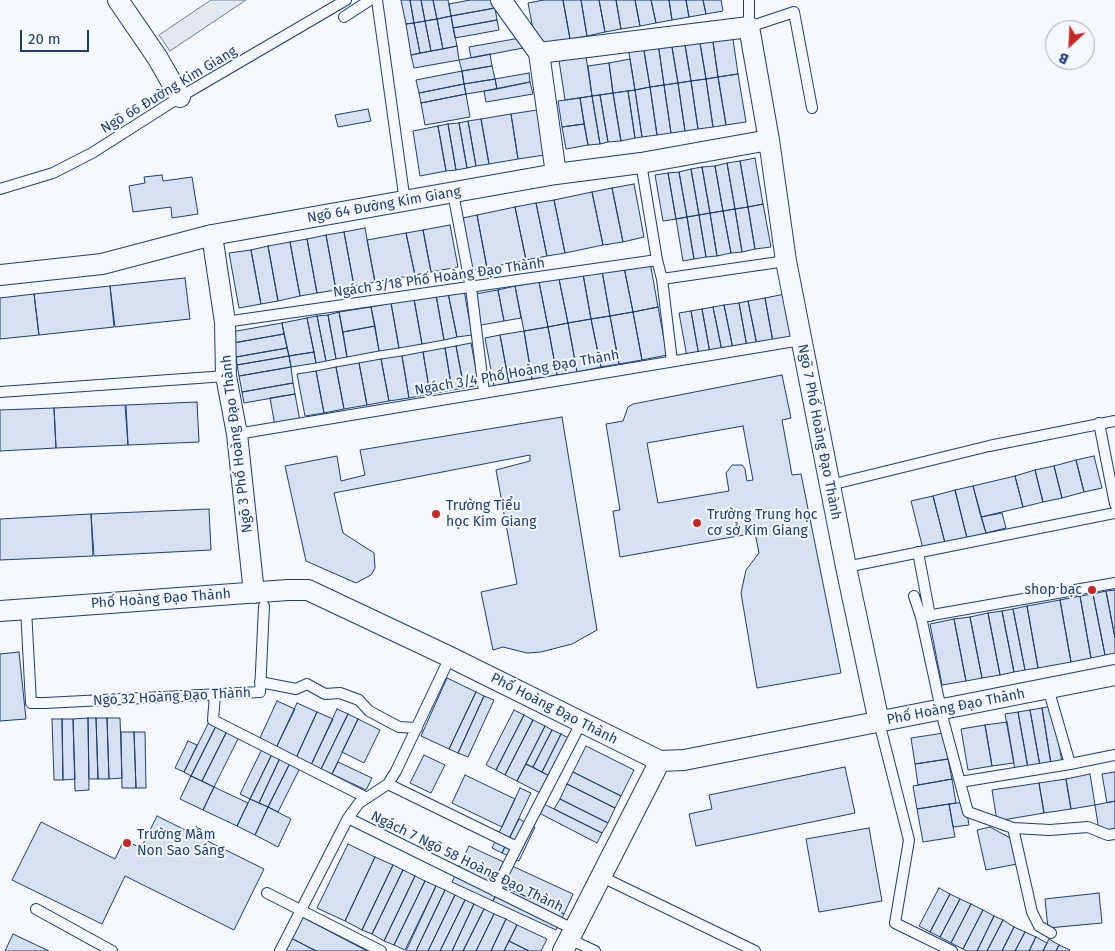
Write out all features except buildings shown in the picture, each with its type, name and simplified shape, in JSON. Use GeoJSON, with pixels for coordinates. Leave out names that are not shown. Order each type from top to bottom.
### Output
{"type":"FeatureCollection","features":[{"type":"Feature","properties":{"kind":"street"},"geometry":{"type":"LineString","coordinates":[[118,0],[157,57],[180,97]]}},
{"type":"Feature","properties":{"kind":"street"},"geometry":{"type":"LineString","coordinates":[[508,2],[539,53],[556,174]]}},
{"type":"Feature","properties":{"kind":"street"},"geometry":{"type":"LineString","coordinates":[[539,53],[749,27]]}},
{"type":"Feature","properties":{"kind":"street","name":"Ngõ 7 Phố Hoàng Đạo Thành"},"geometry":{"type":"LineString","coordinates":[[749,27],[769,140],[786,261],[879,722]]}},
{"type":"Feature","properties":{"kind":"street","name":"Ngõ 64 Đường Kim Giang"},"geometry":{"type":"LineString","coordinates":[[0,275],[102,264],[212,235],[453,194],[556,174],[641,162],[769,140]]}},
{"type":"Feature","properties":{"kind":"street","name":"Ngõ 3 Phố Hoàng Đạo Thành"},"geometry":{"type":"LineString","coordinates":[[212,235],[225,322],[226,376],[237,434],[261,597]]}},
{"type":"Feature","properties":{"kind":"street","name":"Phố Hoàng Đạo Thành"},"geometry":{"type":"LineString","coordinates":[[0,611],[261,597],[308,590],[450,657],[660,761],[684,760],[1115,675]]}},
{"type":"Feature","properties":{"kind":"street"},"geometry":{"type":"LineString","coordinates":[[568,940],[660,761]]}},
{"type":"Feature","properties":{"kind":"lane","name":"Ngõ 66 Đường Kim Giang"},"geometry":{"type":"LineString","coordinates":[[0,189],[53,173],[92,153],[180,97],[346,0]]}},
{"type":"Feature","properties":{"kind":"lane"},"geometry":{"type":"LineString","coordinates":[[344,16],[370,0]]}},
{"type":"Feature","properties":{"kind":"lane"},"geometry":{"type":"LineString","coordinates":[[377,0],[405,202]]}},
{"type":"Feature","properties":{"kind":"lane"},"geometry":{"type":"LineString","coordinates":[[749,0],[749,27],[794,12],[812,108]]}},
{"type":"Feature","properties":{"kind":"lane"},"geometry":{"type":"LineString","coordinates":[[641,162],[657,260],[662,279],[672,361]]}},
{"type":"Feature","properties":{"kind":"lane"},"geometry":{"type":"LineString","coordinates":[[453,194],[471,288],[484,392]]}},
{"type":"Feature","properties":{"kind":"lane","name":"Ngách 3/18 Phố Hoàng Đạo Thành"},"geometry":{"type":"LineString","coordinates":[[225,322],[657,260]]}},
{"type":"Feature","properties":{"kind":"lane"},"geometry":{"type":"LineString","coordinates":[[662,279],[786,261]]}},
{"type":"Feature","properties":{"kind":"lane","name":"Ngách 3/4 Phố Hoàng Đạo Thành"},"geometry":{"type":"LineString","coordinates":[[237,434],[801,340]]}},
{"type":"Feature","properties":{"kind":"lane"},"geometry":{"type":"LineString","coordinates":[[0,392],[226,376]]}},
{"type":"Feature","properties":{"kind":"lane"},"geometry":{"type":"LineString","coordinates":[[830,485],[989,446],[1115,420]]}},
{"type":"Feature","properties":{"kind":"lane"},"geometry":{"type":"LineString","coordinates":[[1099,423],[1115,504]]}},
{"type":"Feature","properties":{"kind":"lane"},"geometry":{"type":"LineString","coordinates":[[846,566],[1115,513]]}},
{"type":"Feature","properties":{"kind":"lane"},"geometry":{"type":"LineString","coordinates":[[918,552],[941,710],[968,812],[1013,828],[1050,830],[1088,827],[1108,835],[1115,834]]}},
{"type":"Feature","properties":{"kind":"lane"},"geometry":{"type":"LineString","coordinates":[[926,616],[1115,583]]}},
{"type":"Feature","properties":{"kind":"lane"},"geometry":{"type":"LineString","coordinates":[[914,596],[926,616]]}},
{"type":"Feature","properties":{"kind":"lane","name":"Ngõ 32 Hoàng Đạo Thành"},"geometry":{"type":"LineString","coordinates":[[26,609],[31,703],[215,695],[260,692],[261,597]]}},
{"type":"Feature","properties":{"kind":"lane"},"geometry":{"type":"LineString","coordinates":[[280,951],[348,818],[365,797],[388,784],[450,657]]}},
{"type":"Feature","properties":{"kind":"lane"},"geometry":{"type":"LineString","coordinates":[[260,682],[296,689],[307,684],[325,694],[340,693],[359,700],[369,711],[399,727],[417,728]]}},
{"type":"Feature","properties":{"kind":"lane"},"geometry":{"type":"LineString","coordinates":[[1048,688],[1070,764]]}},
{"type":"Feature","properties":{"kind":"lane"},"geometry":{"type":"LineString","coordinates":[[215,695],[213,720],[365,797]]}},
{"type":"Feature","properties":{"kind":"lane"},"geometry":{"type":"LineString","coordinates":[[879,722],[909,840],[895,923],[952,951]]}},
{"type":"Feature","properties":{"kind":"lane"},"geometry":{"type":"LineString","coordinates":[[494,890],[581,723]]}},
{"type":"Feature","properties":{"kind":"lane"},"geometry":{"type":"LineString","coordinates":[[960,782],[1115,755]]}},
{"type":"Feature","properties":{"kind":"lane"},"geometry":{"type":"LineString","coordinates":[[388,784],[517,847]]}},
{"type":"Feature","properties":{"kind":"lane","name":"Ngách 7 Ngõ 58 Hoàng Đạo Thành"},"geometry":{"type":"LineString","coordinates":[[348,818],[494,890],[568,940],[595,951]]}},
{"type":"Feature","properties":{"kind":"lane"},"geometry":{"type":"LineString","coordinates":[[1013,828],[1032,912],[1038,926],[1050,933]]}},
{"type":"Feature","properties":{"kind":"lane"},"geometry":{"type":"LineString","coordinates":[[600,876],[755,951]]}},
{"type":"Feature","properties":{"kind":"lane"},"geometry":{"type":"LineString","coordinates":[[266,893],[381,951]]}},
{"type":"Feature","properties":{"kind":"lane"},"geometry":{"type":"LineString","coordinates":[[36,909],[112,951]]}},
{"type":"Feature","properties":{"kind":"shaded area"},"geometry":{"type":"Polygon","coordinates":[[[211,0],[246,0],[170,51],[159,35],[211,0]]]}},
{"type":"Feature","properties":{"kind":"place","name":"Trường Tiểu học Kim Giang"},"geometry":{"type":"Point","coordinates":[436,514]}},
{"type":"Feature","properties":{"kind":"place","name":"Trường Trung học cơ sở Kim Giang"},"geometry":{"type":"Point","coordinates":[697,523]}},
{"type":"Feature","properties":{"kind":"place","name":"shop bạc"},"geometry":{"type":"Point","coordinates":[1092,590]}},
{"type":"Feature","properties":{"kind":"place","name":"Trường Mầm Non Sao Sáng"},"geometry":{"type":"Point","coordinates":[127,843]}}]}
